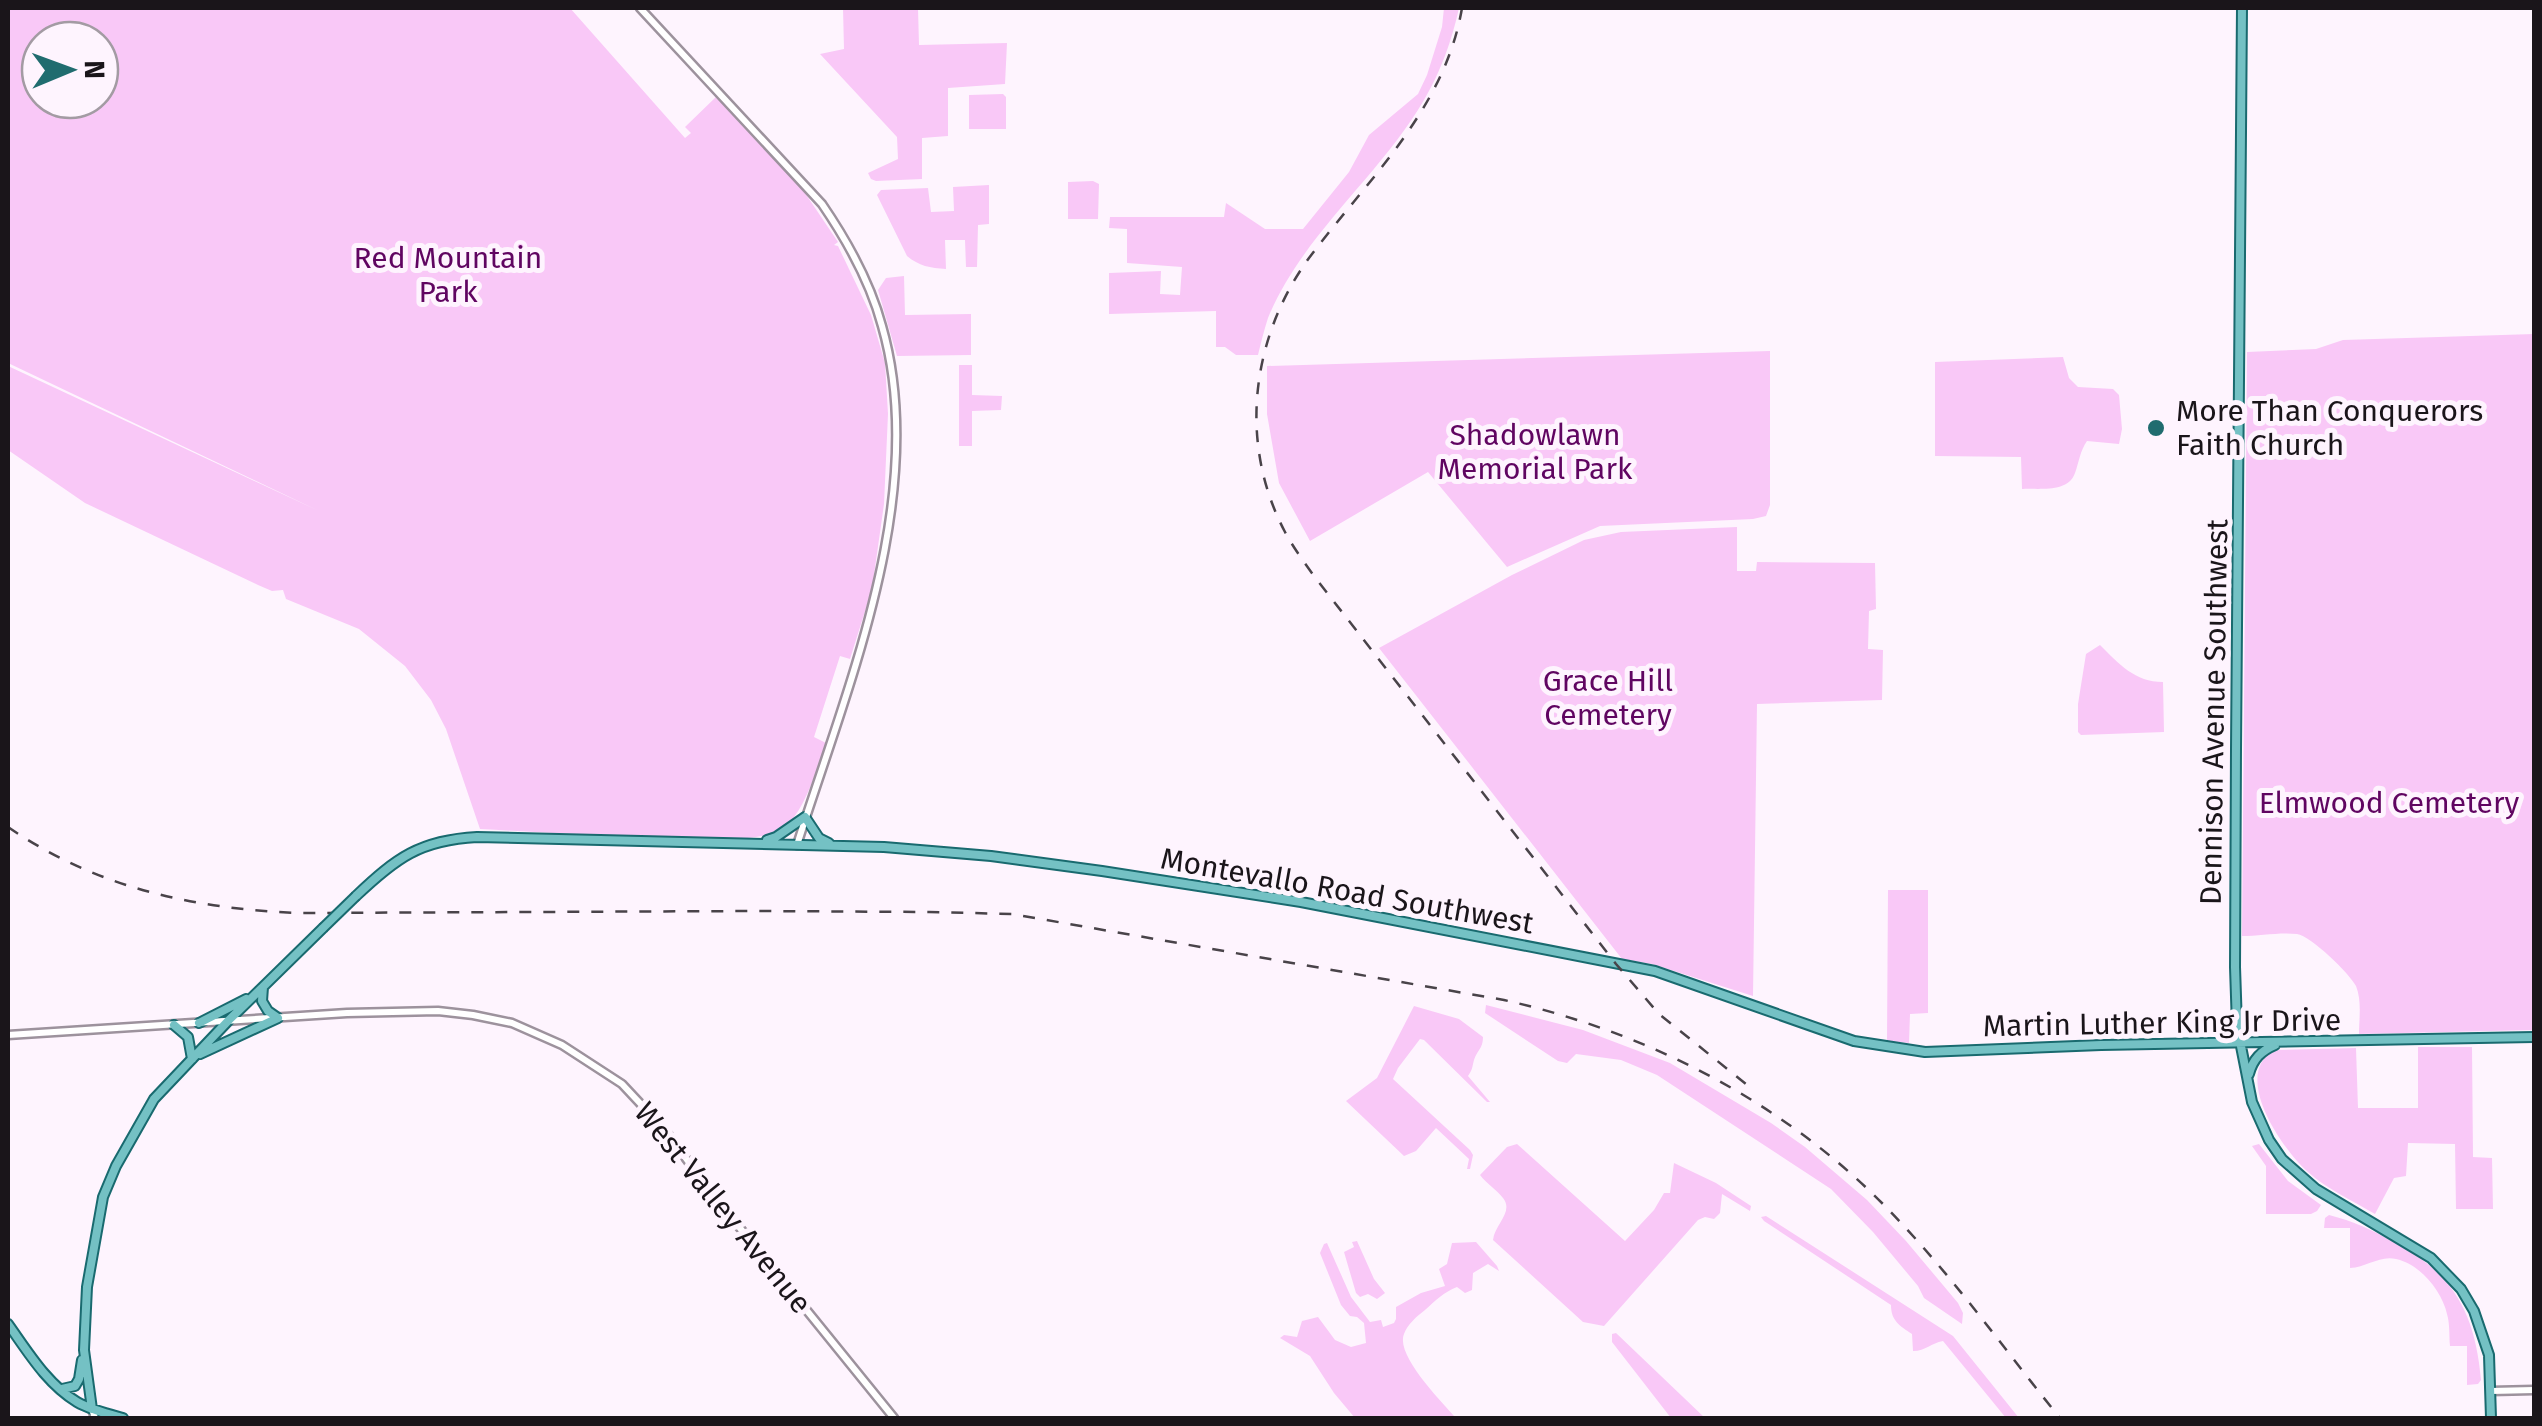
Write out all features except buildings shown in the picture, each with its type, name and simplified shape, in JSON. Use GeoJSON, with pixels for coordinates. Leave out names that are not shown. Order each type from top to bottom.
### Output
{"type":"FeatureCollection","features":[{"type":"Feature","properties":{"kind":"main road","name":"Dennison Avenue Southwest"},"geometry":{"type":"LineString","coordinates":[[2242,8],[2237,1026],[2252,1102],[2282,1159],[2316,1189],[2431,1258],[2461,1289],[2474,1311],[2489,1355],[2491,1418]]}},
{"type":"Feature","properties":{"kind":"main road"},"geometry":{"type":"LineString","coordinates":[[760,843],[806,817],[819,838],[832,846]]}},
{"type":"Feature","properties":{"kind":"main road"},"geometry":{"type":"LineString","coordinates":[[60,1390],[75,1386],[80,1376],[87,1287],[104,1198],[116,1166],[154,1099],[388,866],[415,850],[448,838],[477,836],[797,844]]}},
{"type":"Feature","properties":{"kind":"main road","name":"Montevallo Road Southwest"},"geometry":{"type":"LineString","coordinates":[[797,844],[991,856],[1301,902],[1656,971],[1795,1019]]}},
{"type":"Feature","properties":{"kind":"main road"},"geometry":{"type":"LineString","coordinates":[[263,987],[262,1001],[268,1012],[278,1018]]}},
{"type":"Feature","properties":{"kind":"main road"},"geometry":{"type":"LineString","coordinates":[[199,1023],[255,995]]}},
{"type":"Feature","properties":{"kind":"main road"},"geometry":{"type":"LineString","coordinates":[[192,1059],[278,1018]]}},
{"type":"Feature","properties":{"kind":"main road","name":"Martin Luther King Jr Drive"},"geometry":{"type":"LineString","coordinates":[[1795,1019],[1854,1041],[1925,1052],[2534,1036]]}},
{"type":"Feature","properties":{"kind":"main road"},"geometry":{"type":"LineString","coordinates":[[174,1025],[188,1037],[192,1059]]}},
{"type":"Feature","properties":{"kind":"main road"},"geometry":{"type":"LineString","coordinates":[[2248,1078],[2263,1051],[2283,1042]]}},
{"type":"Feature","properties":{"kind":"main road"},"geometry":{"type":"LineString","coordinates":[[8,1324],[60,1390],[94,1414],[123,1418]]}},
{"type":"Feature","properties":{"kind":"main road"},"geometry":{"type":"LineString","coordinates":[[84,1350],[94,1414]]}},
{"type":"Feature","properties":{"kind":"street"},"geometry":{"type":"LineString","coordinates":[[640,8],[822,204],[861,269],[877,309],[890,362],[896,413],[893,483],[876,594],[797,844]]}},
{"type":"Feature","properties":{"kind":"street","name":"West Valley Avenue"},"geometry":{"type":"LineString","coordinates":[[8,1035],[438,1011],[512,1023],[562,1045],[622,1084],[665,1130],[894,1418]]}},
{"type":"Feature","properties":{"kind":"street"},"geometry":{"type":"LineString","coordinates":[[2491,1391],[2534,1390]]}},
{"type":"Feature","properties":{"kind":"green space","name":"Red Mountain Park"},"geometry":{"type":"Polygon","coordinates":[[[8,8],[570,8],[685,138],[691,133],[685,127],[717,96],[805,193],[838,242],[834,245],[838,246],[871,315],[885,363],[888,414],[884,504],[872,589],[850,659],[840,656],[814,737],[826,743],[814,778],[796,814],[788,824],[770,834],[723,839],[480,829],[446,729],[431,700],[405,666],[359,629],[286,599],[283,590],[272,591],[258,585],[85,503],[8,450],[8,366],[319,511],[8,363],[8,8]]]}},
{"type":"Feature","properties":{"kind":"green space"},"geometry":{"type":"Polygon","coordinates":[[[843,8],[918,8],[919,45],[1007,43],[1005,84],[948,88],[948,136],[922,138],[922,179],[876,181],[868,173],[898,159],[897,137],[820,54],[844,49],[843,8]]]}},
{"type":"Feature","properties":{"kind":"green space"},"geometry":{"type":"Polygon","coordinates":[[[1444,8],[1459,8],[1430,89],[1406,128],[1300,260],[1268,318],[1258,355],[1236,355],[1225,347],[1216,347],[1216,311],[1109,314],[1109,273],[1161,271],[1160,294],[1180,295],[1182,267],[1127,263],[1127,229],[1109,228],[1110,217],[1224,217],[1226,203],[1265,229],[1303,229],[1349,172],[1369,135],[1418,94],[1442,27],[1444,8]]]}},
{"type":"Feature","properties":{"kind":"green space"},"geometry":{"type":"Polygon","coordinates":[[[1003,94],[1006,129],[969,129],[969,95],[1003,94]]]}},
{"type":"Feature","properties":{"kind":"green space"},"geometry":{"type":"Polygon","coordinates":[[[1068,182],[1099,184],[1098,219],[1068,219],[1068,182]]]}},
{"type":"Feature","properties":{"kind":"green space"},"geometry":{"type":"Polygon","coordinates":[[[989,185],[989,224],[978,225],[977,267],[966,267],[965,240],[945,240],[946,269],[911,259],[877,195],[881,190],[928,188],[931,212],[954,211],[953,187],[989,185]]]}},
{"type":"Feature","properties":{"kind":"green space"},"geometry":{"type":"Polygon","coordinates":[[[904,276],[905,315],[971,314],[971,355],[897,356],[878,290],[886,278],[904,276]]]}},
{"type":"Feature","properties":{"kind":"green space","name":"Elmwood Cemetery"},"geometry":{"type":"Polygon","coordinates":[[[2534,334],[2534,1030],[2359,1034],[2356,986],[2320,948],[2297,934],[2242,936],[2247,352],[2316,349],[2343,340],[2534,334]]]}},
{"type":"Feature","properties":{"kind":"green space","name":"Shadowlawn Memorial Park"},"geometry":{"type":"Polygon","coordinates":[[[1770,351],[1770,505],[1766,516],[1600,526],[1507,567],[1428,472],[1310,541],[1279,483],[1267,414],[1267,366],[1770,351]]]}},
{"type":"Feature","properties":{"kind":"green space"},"geometry":{"type":"Polygon","coordinates":[[[2063,357],[2069,378],[2078,387],[2113,389],[2119,395],[2119,444],[2087,441],[2071,479],[2060,487],[2045,489],[2022,489],[2021,457],[1935,456],[1935,362],[2063,357]]]}},
{"type":"Feature","properties":{"kind":"green space"},"geometry":{"type":"Polygon","coordinates":[[[959,365],[972,365],[972,395],[1002,396],[1001,410],[972,411],[972,446],[959,446],[959,365]]]}},
{"type":"Feature","properties":{"kind":"green space","name":"Grace Hill Cemetery"},"geometry":{"type":"Polygon","coordinates":[[[1737,527],[1737,571],[1756,571],[1757,562],[1875,563],[1876,609],[1869,611],[1868,649],[1883,650],[1882,700],[1757,704],[1753,996],[1652,964],[1622,959],[1379,648],[1584,540],[1621,532],[1737,527]]]}},
{"type":"Feature","properties":{"kind":"green space"},"geometry":{"type":"Polygon","coordinates":[[[2100,645],[2136,675],[2163,682],[2164,732],[2078,732],[2086,654],[2100,645]]]}},
{"type":"Feature","properties":{"kind":"green space"},"geometry":{"type":"Polygon","coordinates":[[[1888,890],[1928,890],[1928,1013],[1910,1014],[1909,1043],[1887,1041],[1888,890]]]}},
{"type":"Feature","properties":{"kind":"green space"},"geometry":{"type":"Polygon","coordinates":[[[1486,1005],[1583,1030],[1670,1063],[1771,1123],[1867,1200],[1906,1241],[1958,1303],[1963,1313],[1962,1324],[1924,1298],[1873,1232],[1831,1189],[1657,1075],[1621,1060],[1576,1054],[1567,1063],[1558,1061],[1485,1013],[1486,1005]]]}},
{"type":"Feature","properties":{"kind":"green space"},"geometry":{"type":"Polygon","coordinates":[[[1414,1006],[1459,1019],[1483,1037],[1468,1076],[1490,1102],[1420,1039],[1393,1079],[1470,1150],[1470,1169],[1469,1159],[1436,1128],[1416,1151],[1404,1156],[1346,1101],[1377,1078],[1414,1006]]]}},
{"type":"Feature","properties":{"kind":"green space"},"geometry":{"type":"Polygon","coordinates":[[[2418,1047],[2472,1047],[2473,1157],[2492,1158],[2493,1209],[2456,1209],[2455,1144],[2408,1143],[2406,1176],[2394,1178],[2375,1214],[2308,1172],[2286,1147],[2265,1112],[2258,1076],[2262,1061],[2274,1050],[2356,1048],[2358,1108],[2418,1108],[2418,1047]]]}},
{"type":"Feature","properties":{"kind":"green space"},"geometry":{"type":"Polygon","coordinates":[[[1517,1144],[1625,1241],[1664,1193],[1670,1193],[1674,1163],[1716,1183],[1751,1206],[1750,1211],[1722,1194],[1720,1213],[1714,1219],[1698,1220],[1604,1326],[1583,1322],[1493,1240],[1506,1203],[1480,1175],[1507,1147],[1517,1144]]]}},
{"type":"Feature","properties":{"kind":"green space"},"geometry":{"type":"Polygon","coordinates":[[[2259,1144],[2288,1181],[2321,1205],[2317,1211],[2266,1214],[2266,1166],[2252,1146],[2259,1144]]]}},
{"type":"Feature","properties":{"kind":"green space"},"geometry":{"type":"Polygon","coordinates":[[[2329,1215],[2362,1226],[2415,1254],[2446,1282],[2467,1315],[2478,1356],[2478,1384],[2467,1385],[2467,1346],[2450,1346],[2444,1305],[2429,1280],[2413,1266],[2396,1259],[2350,1268],[2350,1228],[2324,1228],[2329,1215]]]}},
{"type":"Feature","properties":{"kind":"green space"},"geometry":{"type":"Polygon","coordinates":[[[1766,1216],[1953,1336],[2019,1418],[2006,1418],[1943,1341],[1913,1351],[1912,1334],[1894,1319],[1891,1305],[1764,1221],[1761,1217],[1766,1216]]]}},
{"type":"Feature","properties":{"kind":"green space"},"geometry":{"type":"Polygon","coordinates":[[[1357,1241],[1374,1279],[1385,1293],[1377,1299],[1356,1293],[1344,1252],[1357,1241]]]}},
{"type":"Feature","properties":{"kind":"green space"},"geometry":{"type":"Polygon","coordinates":[[[1476,1242],[1499,1271],[1488,1264],[1473,1273],[1472,1290],[1465,1293],[1457,1287],[1444,1294],[1404,1334],[1406,1354],[1413,1366],[1456,1418],[1355,1418],[1310,1356],[1280,1338],[1297,1337],[1302,1321],[1318,1317],[1335,1340],[1351,1347],[1366,1343],[1364,1323],[1350,1316],[1341,1305],[1320,1253],[1324,1244],[1327,1243],[1351,1297],[1370,1322],[1381,1320],[1383,1327],[1394,1323],[1396,1307],[1421,1293],[1445,1286],[1439,1269],[1447,1264],[1452,1243],[1476,1242]]]}},
{"type":"Feature","properties":{"kind":"green space"},"geometry":{"type":"Polygon","coordinates":[[[1616,1333],[1705,1418],[1671,1418],[1612,1342],[1612,1334],[1616,1333]]]}},
{"type":"Feature","properties":{"kind":"railway"},"geometry":{"type":"LineString","coordinates":[[1462,8],[1453,44],[1422,111],[1309,258],[1274,322],[1258,392],[1257,427],[1270,498],[1306,565],[1616,964],[1659,1014],[1746,1084]]}},
{"type":"Feature","properties":{"kind":"railway"},"geometry":{"type":"LineString","coordinates":[[8,827],[76,866],[112,880],[184,900],[261,911],[1012,914],[1504,1000],[1560,1015],[1669,1055],[1770,1112],[1817,1145],[1861,1183],[1923,1247],[2060,1418]]}},
{"type":"Feature","properties":{"kind":"place","name":"More Than Conquerors Faith Church"},"geometry":{"type":"Point","coordinates":[2156,428]}}]}
